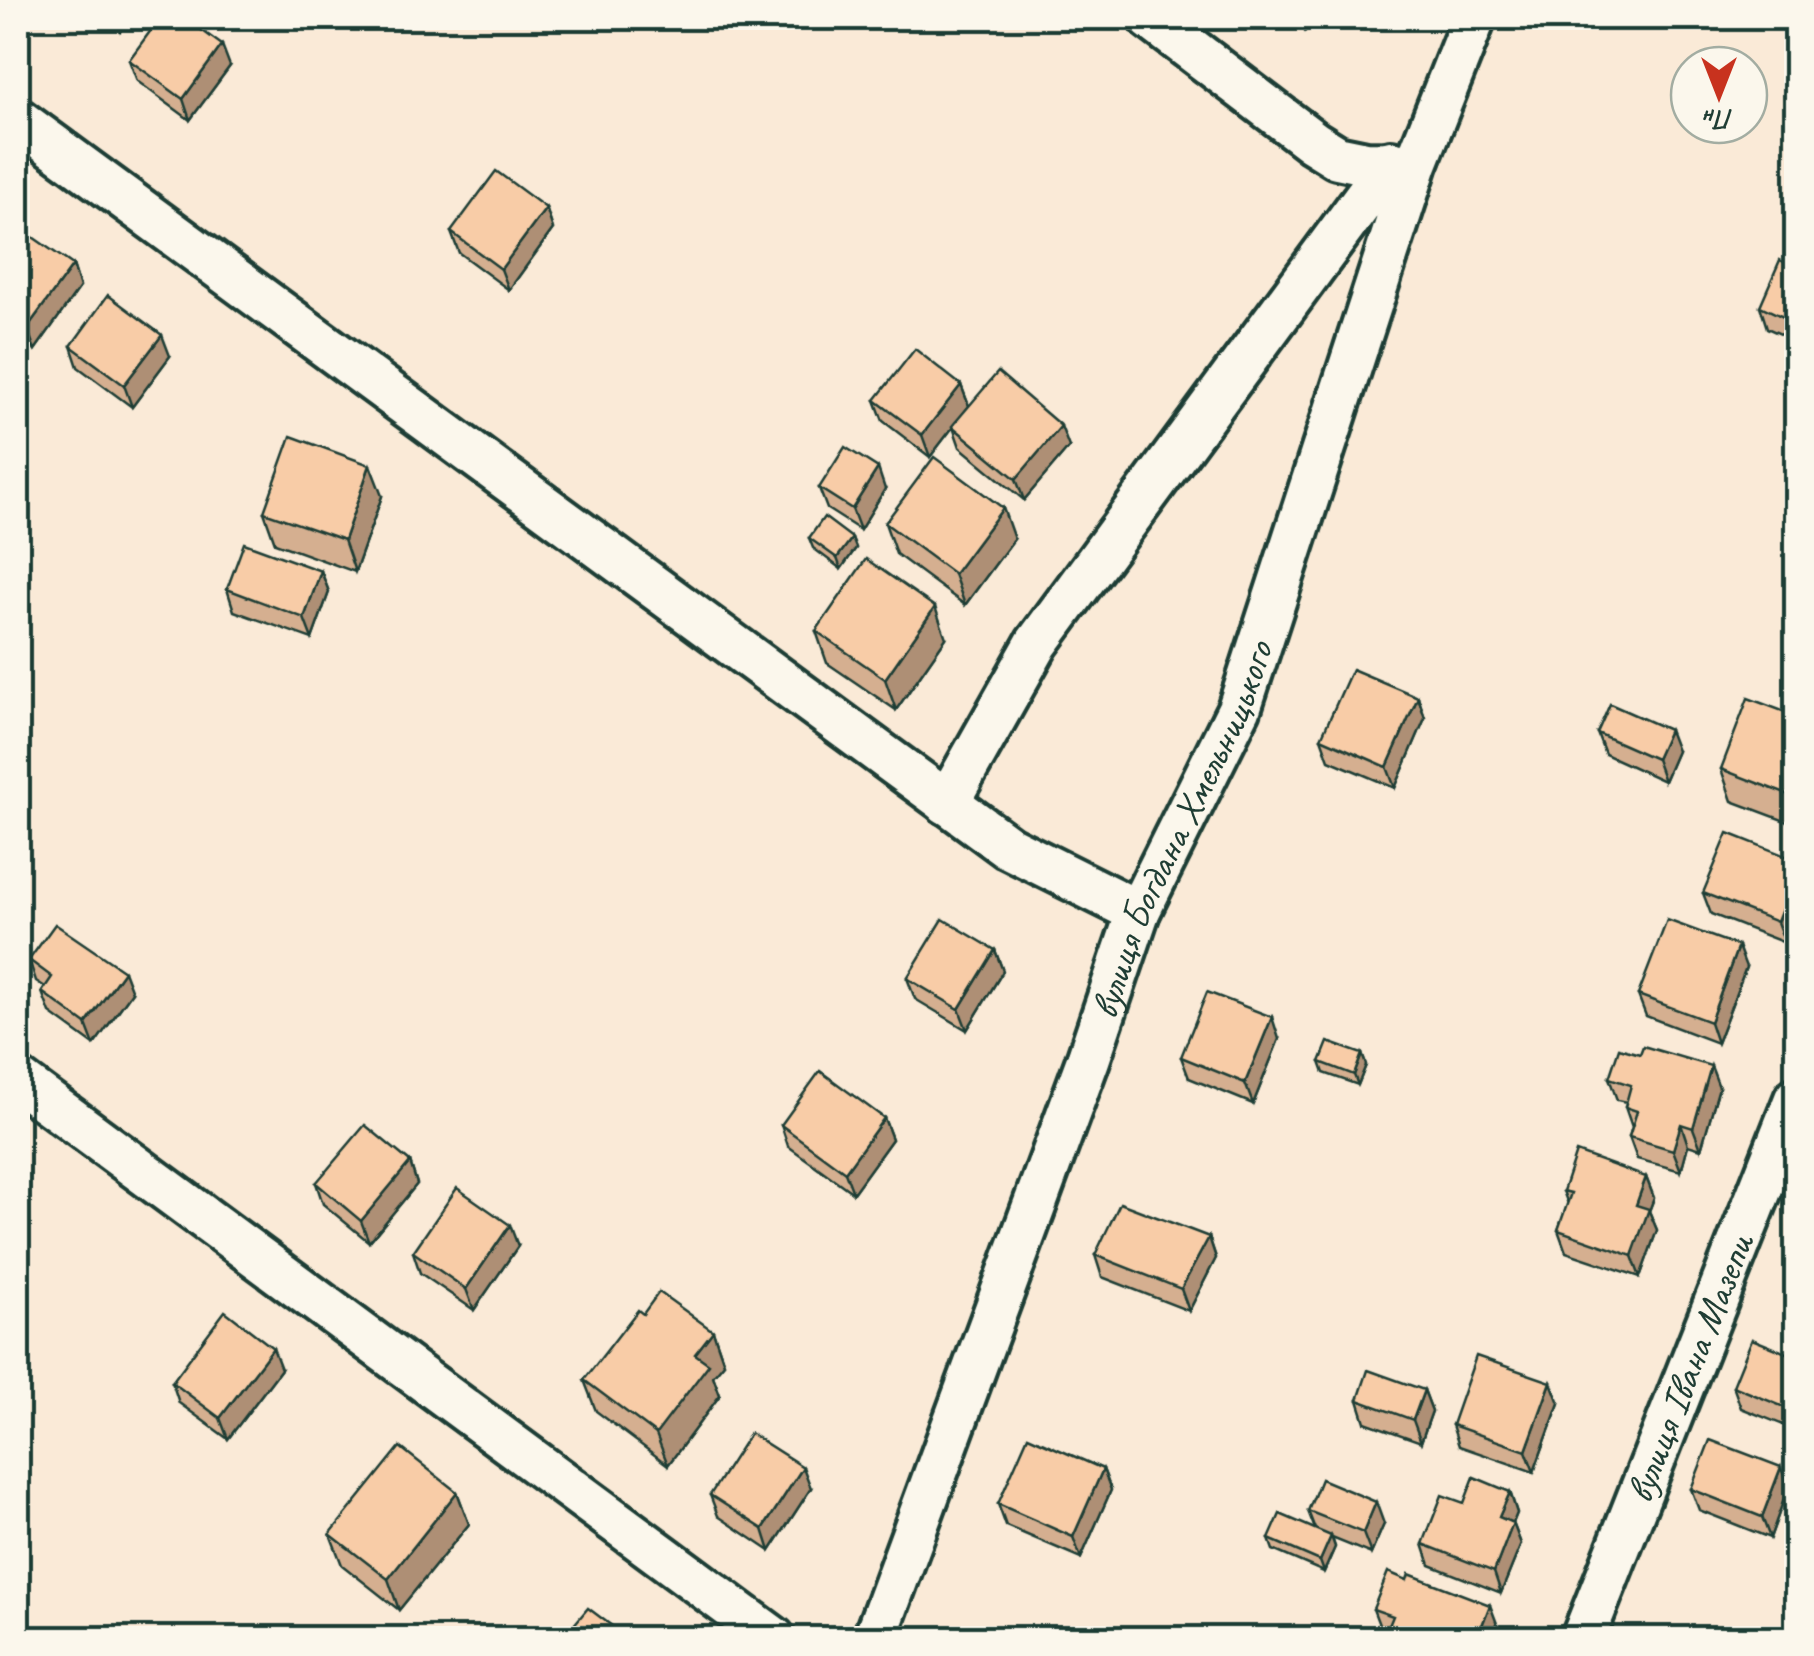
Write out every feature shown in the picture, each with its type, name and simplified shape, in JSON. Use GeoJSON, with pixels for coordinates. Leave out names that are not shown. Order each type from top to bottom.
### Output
{"type":"FeatureCollection","features":[{"type":"Feature","properties":{"kind":"street"},"geometry":{"type":"LineString","coordinates":[[1150,18],[1337,157],[1366,163],[1404,163]]}},
{"type":"Feature","properties":{"kind":"street","name":"вулиця Богдана Хмельницького"},"geometry":{"type":"LineString","coordinates":[[875,1638],[1082,1078],[1138,912],[1239,709],[1404,163],[1474,18]]}},
{"type":"Feature","properties":{"kind":"street"},"geometry":{"type":"LineString","coordinates":[[18,120],[1008,848],[1138,912]]}},
{"type":"Feature","properties":{"kind":"street"},"geometry":{"type":"LineString","coordinates":[[947,803],[1037,643],[1404,163]]}},
{"type":"Feature","properties":{"kind":"street"},"geometry":{"type":"LineString","coordinates":[[18,1080],[773,1638]]}},
{"type":"Feature","properties":{"kind":"street","name":"вулиця Івана Мазепи"},"geometry":{"type":"LineString","coordinates":[[1582,1638],[1796,1099]]}},
{"type":"Feature","properties":{"kind":"building"},"geometry":{"type":"Polygon","coordinates":[[[160,18],[185,18],[222,45],[183,99],[129,60],[160,18]]]}},
{"type":"Feature","properties":{"kind":"building"},"geometry":{"type":"Polygon","coordinates":[[[496,171],[546,208],[501,269],[451,232],[496,171]]]}},
{"type":"Feature","properties":{"kind":"building"},"geometry":{"type":"Polygon","coordinates":[[[27,233],[73,265],[27,328],[18,321],[18,246],[27,233]]]}},
{"type":"Feature","properties":{"kind":"building"},"geometry":{"type":"Polygon","coordinates":[[[1780,260],[1796,268],[1796,323],[1760,306],[1780,260]]]}},
{"type":"Feature","properties":{"kind":"building"},"geometry":{"type":"Polygon","coordinates":[[[108,295],[162,335],[124,385],[71,346],[108,295]]]}},
{"type":"Feature","properties":{"kind":"building"},"geometry":{"type":"Polygon","coordinates":[[[915,349],[961,385],[922,435],[875,400],[915,349]]]}},
{"type":"Feature","properties":{"kind":"building"},"geometry":{"type":"Polygon","coordinates":[[[998,372],[1061,426],[1016,479],[952,426],[998,372]]]}},
{"type":"Feature","properties":{"kind":"building"},"geometry":{"type":"Polygon","coordinates":[[[291,436],[370,465],[344,540],[264,512],[291,436]]]}},
{"type":"Feature","properties":{"kind":"building"},"geometry":{"type":"Polygon","coordinates":[[[845,447],[878,468],[852,509],[819,488],[845,447]]]}},
{"type":"Feature","properties":{"kind":"building"},"geometry":{"type":"Polygon","coordinates":[[[934,457],[1003,508],[954,574],[885,523],[934,457]]]}},
{"type":"Feature","properties":{"kind":"building"},"geometry":{"type":"Polygon","coordinates":[[[824,517],[852,538],[837,558],[809,538],[824,517]]]}},
{"type":"Feature","properties":{"kind":"building"},"geometry":{"type":"Polygon","coordinates":[[[244,543],[321,571],[304,618],[227,589],[244,543]]]}},
{"type":"Feature","properties":{"kind":"building"},"geometry":{"type":"Polygon","coordinates":[[[866,559],[935,607],[885,679],[816,631],[866,559]]]}},
{"type":"Feature","properties":{"kind":"building"},"geometry":{"type":"Polygon","coordinates":[[[1352,669],[1418,697],[1387,767],[1321,738],[1352,669]]]}},
{"type":"Feature","properties":{"kind":"building"},"geometry":{"type":"Polygon","coordinates":[[[1748,698],[1796,716],[1796,798],[1721,769],[1748,698]]]}},
{"type":"Feature","properties":{"kind":"building"},"geometry":{"type":"Polygon","coordinates":[[[1610,704],[1669,730],[1656,759],[1597,733],[1610,704]]]}},
{"type":"Feature","properties":{"kind":"building"},"geometry":{"type":"Polygon","coordinates":[[[1728,833],[1796,860],[1796,873],[1777,922],[1703,893],[1728,833]]]}},
{"type":"Feature","properties":{"kind":"building"},"geometry":{"type":"Polygon","coordinates":[[[943,919],[995,950],[959,1009],[907,978],[943,919]]]}},
{"type":"Feature","properties":{"kind":"building"},"geometry":{"type":"Polygon","coordinates":[[[1667,920],[1738,946],[1710,1022],[1638,995],[1667,920]]]}},
{"type":"Feature","properties":{"kind":"building"},"geometry":{"type":"Polygon","coordinates":[[[55,924],[124,971],[86,1024],[42,992],[52,977],[29,960],[55,924]]]}},
{"type":"Feature","properties":{"kind":"building"},"geometry":{"type":"Polygon","coordinates":[[[1207,992],[1272,1017],[1245,1083],[1181,1057],[1207,992]]]}},
{"type":"Feature","properties":{"kind":"building"},"geometry":{"type":"Polygon","coordinates":[[[1328,1042],[1362,1054],[1354,1075],[1320,1062],[1328,1042]]]}},
{"type":"Feature","properties":{"kind":"building"},"geometry":{"type":"Polygon","coordinates":[[[1643,1046],[1711,1066],[1693,1128],[1681,1124],[1673,1150],[1629,1137],[1637,1111],[1625,1107],[1631,1085],[1609,1078],[1619,1048],[1640,1054],[1643,1046]]]}},
{"type":"Feature","properties":{"kind":"building"},"geometry":{"type":"Polygon","coordinates":[[[820,1071],[884,1118],[845,1172],[781,1125],[820,1071]]]}},
{"type":"Feature","properties":{"kind":"building"},"geometry":{"type":"Polygon","coordinates":[[[365,1125],[410,1162],[361,1221],[316,1183],[365,1125]]]}},
{"type":"Feature","properties":{"kind":"building"},"geometry":{"type":"Polygon","coordinates":[[[1576,1152],[1646,1177],[1636,1205],[1649,1209],[1632,1256],[1558,1230],[1571,1193],[1563,1191],[1576,1152]]]}},
{"type":"Feature","properties":{"kind":"building"},"geometry":{"type":"Polygon","coordinates":[[[457,1188],[510,1225],[466,1289],[413,1252],[457,1188]]]}},
{"type":"Feature","properties":{"kind":"building"},"geometry":{"type":"Polygon","coordinates":[[[1120,1203],[1209,1237],[1181,1289],[1095,1255],[1120,1203]]]}},
{"type":"Feature","properties":{"kind":"building"},"geometry":{"type":"Polygon","coordinates":[[[659,1292],[713,1331],[695,1354],[709,1364],[656,1434],[584,1380],[638,1310],[643,1314],[659,1292]]]}},
{"type":"Feature","properties":{"kind":"building"},"geometry":{"type":"Polygon","coordinates":[[[225,1311],[273,1348],[220,1418],[172,1382],[225,1311]]]}},
{"type":"Feature","properties":{"kind":"building"},"geometry":{"type":"Polygon","coordinates":[[[1752,1339],[1796,1357],[1796,1412],[1733,1386],[1752,1339]]]}},
{"type":"Feature","properties":{"kind":"building"},"geometry":{"type":"Polygon","coordinates":[[[1476,1356],[1551,1382],[1526,1451],[1452,1425],[1476,1356]]]}},
{"type":"Feature","properties":{"kind":"building"},"geometry":{"type":"Polygon","coordinates":[[[1368,1370],[1424,1390],[1413,1420],[1358,1400],[1368,1370]]]}},
{"type":"Feature","properties":{"kind":"building"},"geometry":{"type":"Polygon","coordinates":[[[750,1433],[803,1467],[763,1529],[710,1495],[750,1433]]]}},
{"type":"Feature","properties":{"kind":"building"},"geometry":{"type":"Polygon","coordinates":[[[1028,1436],[1103,1469],[1073,1537],[998,1504],[1028,1436]]]}},
{"type":"Feature","properties":{"kind":"building"},"geometry":{"type":"Polygon","coordinates":[[[1710,1440],[1781,1467],[1762,1517],[1691,1489],[1710,1440]]]}},
{"type":"Feature","properties":{"kind":"building"},"geometry":{"type":"Polygon","coordinates":[[[400,1447],[457,1492],[388,1579],[330,1534],[400,1447]]]}},
{"type":"Feature","properties":{"kind":"building"},"geometry":{"type":"Polygon","coordinates":[[[1474,1477],[1510,1492],[1499,1517],[1513,1523],[1494,1572],[1423,1544],[1442,1495],[1464,1503],[1474,1477]]]}},
{"type":"Feature","properties":{"kind":"building"},"geometry":{"type":"Polygon","coordinates":[[[1321,1479],[1376,1502],[1363,1533],[1308,1511],[1321,1479]]]}},
{"type":"Feature","properties":{"kind":"building"},"geometry":{"type":"Polygon","coordinates":[[[1280,1514],[1331,1536],[1320,1561],[1269,1539],[1280,1514]]]}},
{"type":"Feature","properties":{"kind":"building"},"geometry":{"type":"Polygon","coordinates":[[[1388,1572],[1407,1580],[1409,1574],[1490,1605],[1477,1638],[1384,1638],[1393,1616],[1373,1609],[1388,1572]]]}},
{"type":"Feature","properties":{"kind":"building"},"geometry":{"type":"Polygon","coordinates":[[[588,1608],[628,1638],[563,1638],[588,1608]]]}}]}
